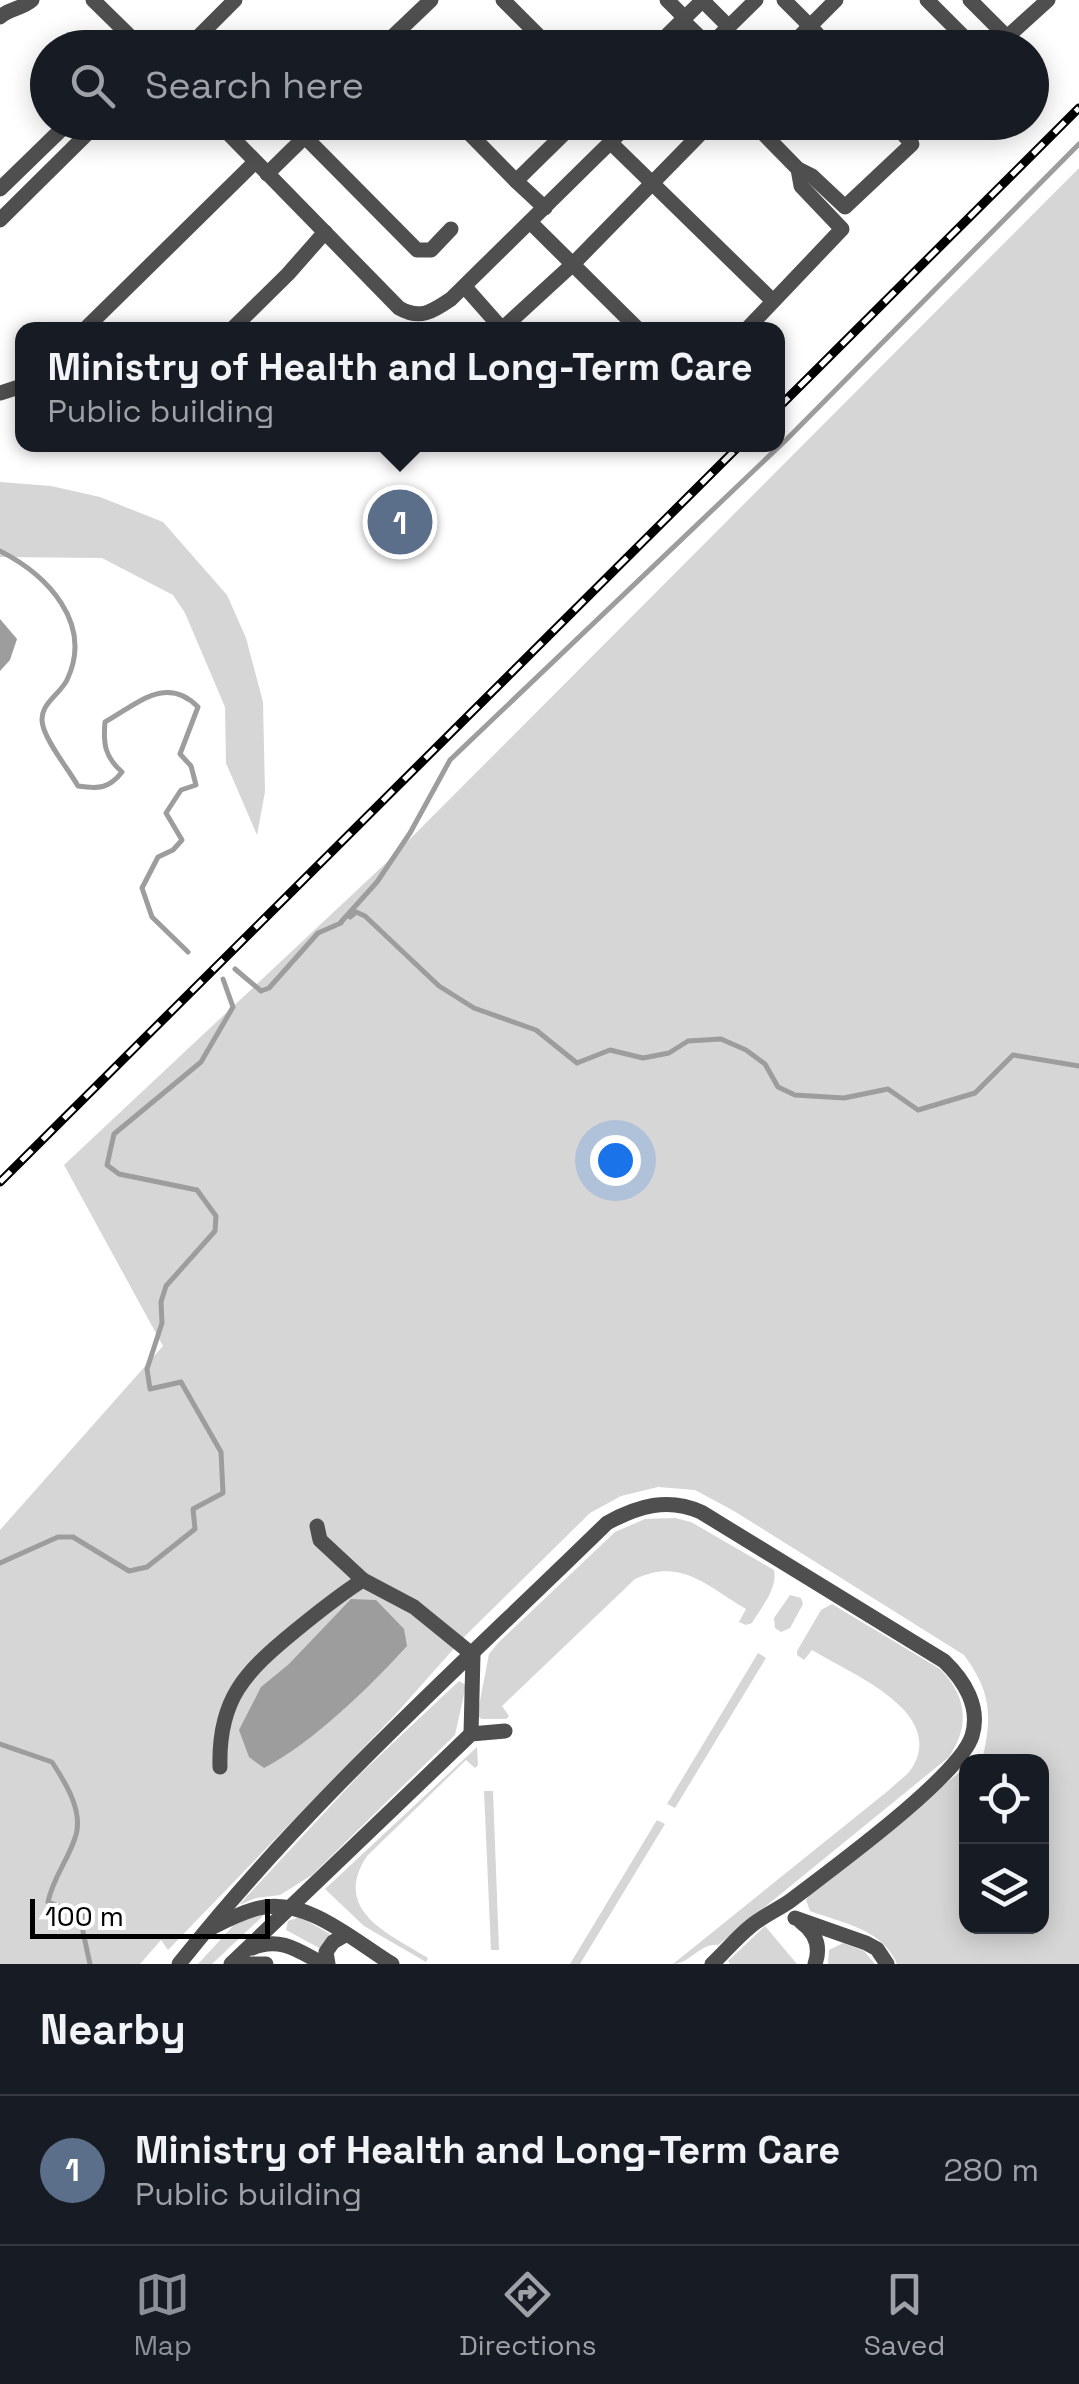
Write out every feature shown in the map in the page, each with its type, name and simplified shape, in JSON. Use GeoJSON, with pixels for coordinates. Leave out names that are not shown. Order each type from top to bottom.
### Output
{"type":"FeatureCollection","features":[{"type":"Feature","properties":{"kind":"street"},"geometry":{"type":"LineString","coordinates":[[0,17],[32,0]]}},
{"type":"Feature","properties":{"kind":"street"},"geometry":{"type":"LineString","coordinates":[[205,30],[235,0]]}},
{"type":"Feature","properties":{"kind":"street"},"geometry":{"type":"LineString","coordinates":[[399,30],[431,0]]}},
{"type":"Feature","properties":{"kind":"street"},"geometry":{"type":"LineString","coordinates":[[503,0],[533,30]]}},
{"type":"Feature","properties":{"kind":"street"},"geometry":{"type":"LineString","coordinates":[[667,0],[729,27]]}},
{"type":"Feature","properties":{"kind":"street"},"geometry":{"type":"LineString","coordinates":[[726,30],[756,0]]}},
{"type":"Feature","properties":{"kind":"street"},"geometry":{"type":"LineString","coordinates":[[784,0],[814,30]]}},
{"type":"Feature","properties":{"kind":"street"},"geometry":{"type":"LineString","coordinates":[[806,30],[836,0]]}},
{"type":"Feature","properties":{"kind":"street"},"geometry":{"type":"LineString","coordinates":[[927,0],[956,30]]}},
{"type":"Feature","properties":{"kind":"street"},"geometry":{"type":"LineString","coordinates":[[970,0],[999,30]]}},
{"type":"Feature","properties":{"kind":"street"},"geometry":{"type":"LineString","coordinates":[[1014,30],[1048,0]]}},
{"type":"Feature","properties":{"kind":"street"},"geometry":{"type":"LineString","coordinates":[[101,2],[126,30]]}},
{"type":"Feature","properties":{"kind":"street"},"geometry":{"type":"LineString","coordinates":[[671,30],[691,8]]}},
{"type":"Feature","properties":{"kind":"street"},"geometry":{"type":"LineString","coordinates":[[0,190],[51,140]]}},
{"type":"Feature","properties":{"kind":"street"},"geometry":{"type":"LineString","coordinates":[[0,220],[82,140]]}},
{"type":"Feature","properties":{"kind":"street"},"geometry":{"type":"LineString","coordinates":[[234,140],[399,308],[412,316],[422,316],[440,307],[465,287],[611,142],[773,302]]}},
{"type":"Feature","properties":{"kind":"street"},"geometry":{"type":"LineString","coordinates":[[93,322],[261,168],[301,140]]}},
{"type":"Feature","properties":{"kind":"street"},"geometry":{"type":"LineString","coordinates":[[308,140],[417,250],[430,250],[451,228]]}},
{"type":"Feature","properties":{"kind":"street"},"geometry":{"type":"LineString","coordinates":[[475,140],[545,208]]}},
{"type":"Feature","properties":{"kind":"street"},"geometry":{"type":"LineString","coordinates":[[516,181],[558,140]]}},
{"type":"Feature","properties":{"kind":"street"},"geometry":{"type":"LineString","coordinates":[[511,322],[694,140]]}},
{"type":"Feature","properties":{"kind":"street"},"geometry":{"type":"LineString","coordinates":[[769,140],[798,170],[812,176],[845,207],[912,144],[908,140]]}},
{"type":"Feature","properties":{"kind":"street"},"geometry":{"type":"LineString","coordinates":[[754,322],[842,229],[801,186],[798,170]]}},
{"type":"Feature","properties":{"kind":"street"},"geometry":{"type":"LineString","coordinates":[[530,222],[631,322]]}},
{"type":"Feature","properties":{"kind":"street"},"geometry":{"type":"LineString","coordinates":[[239,322],[324,232]]}},
{"type":"Feature","properties":{"kind":"street"},"geometry":{"type":"LineString","coordinates":[[465,287],[497,322]]}},
{"type":"Feature","properties":{"kind":"street"},"geometry":{"type":"LineString","coordinates":[[178,1964],[247,1878],[607,1523],[632,1509],[684,1504],[928,1651],[959,1675],[974,1708],[972,1735],[963,1755],[922,1796],[787,1904],[750,1926],[712,1964]]}},
{"type":"Feature","properties":{"kind":"street"},"geometry":{"type":"LineString","coordinates":[[317,1526],[320,1540],[364,1580],[414,1607],[473,1655]]}},
{"type":"Feature","properties":{"kind":"street"},"geometry":{"type":"LineString","coordinates":[[220,1767],[219,1741],[230,1700],[254,1664],[336,1596],[364,1580]]}},
{"type":"Feature","properties":{"kind":"street"},"geometry":{"type":"LineString","coordinates":[[471,1734],[473,1655]]}},
{"type":"Feature","properties":{"kind":"street"},"geometry":{"type":"LineString","coordinates":[[244,1958],[471,1734],[505,1731]]}},
{"type":"Feature","properties":{"kind":"street"},"geometry":{"type":"LineString","coordinates":[[205,1930],[263,1907],[291,1908],[325,1921],[392,1964]]}},
{"type":"Feature","properties":{"kind":"street"},"geometry":{"type":"LineString","coordinates":[[750,1926],[779,1916],[795,1918],[866,1942],[887,1964]]}},
{"type":"Feature","properties":{"kind":"street"},"geometry":{"type":"LineString","coordinates":[[795,1918],[810,1928],[817,1941],[819,1954],[815,1964]]}},
{"type":"Feature","properties":{"kind":"street"},"geometry":{"type":"LineString","coordinates":[[231,1964],[267,1942],[289,1945],[326,1964],[326,1952],[333,1942],[346,1935]]}},
{"type":"Feature","properties":{"kind":"street"},"geometry":{"type":"LineString","coordinates":[[244,1958],[266,1964]]}},
{"type":"Feature","properties":{"kind":"shaded area"},"geometry":{"type":"Polygon","coordinates":[[[1079,168],[1079,1964],[897,1964],[891,1952],[872,1935],[810,1911],[806,1900],[809,1895],[959,1773],[959,1934],[1049,1934],[1049,1754],[983,1754],[988,1718],[985,1694],[964,1655],[734,1511],[695,1490],[658,1487],[621,1496],[590,1513],[465,1636],[394,1716],[168,1950],[161,1940],[140,1964],[0,1964],[0,1530],[163,1346],[64,1165],[387,862],[1079,168]]]}},
{"type":"Feature","properties":{"kind":"shaded area"},"geometry":{"type":"Polygon","coordinates":[[[0,482],[51,486],[100,497],[163,522],[227,595],[246,638],[263,702],[265,792],[257,835],[226,763],[225,707],[185,613],[173,595],[102,558],[0,557],[0,482]]]}},
{"type":"Feature","properties":{"kind":"shaded area"},"geometry":{"type":"Polygon","coordinates":[[[0,619],[17,639],[10,660],[0,671],[0,619]]]}},
{"type":"Feature","properties":{"kind":"shaded area"},"geometry":{"type":"Polygon","coordinates":[[[645,1519],[691,1522],[774,1570],[771,1591],[752,1623],[739,1622],[746,1609],[693,1577],[666,1571],[651,1573],[635,1579],[502,1706],[509,1716],[506,1719],[477,1716],[489,1654],[498,1643],[615,1532],[645,1519]]]}},
{"type":"Feature","properties":{"kind":"shaded area"},"geometry":{"type":"Polygon","coordinates":[[[790,1595],[801,1598],[803,1604],[790,1628],[781,1632],[775,1628],[774,1618],[790,1595]]]}},
{"type":"Feature","properties":{"kind":"shaded area"},"geometry":{"type":"Polygon","coordinates":[[[351,1599],[376,1600],[404,1629],[407,1646],[340,1713],[264,1768],[249,1757],[239,1730],[261,1687],[289,1664],[351,1599]]]}},
{"type":"Feature","properties":{"kind":"shaded area"},"geometry":{"type":"Polygon","coordinates":[[[832,1604],[940,1669],[949,1679],[962,1712],[956,1745],[949,1757],[718,1945],[673,1964],[912,1768],[919,1748],[916,1729],[889,1696],[812,1650],[804,1660],[797,1655],[821,1610],[832,1604]]]}},
{"type":"Feature","properties":{"kind":"shaded area"},"geometry":{"type":"Polygon","coordinates":[[[758,1653],[766,1658],[675,1808],[667,1804],[758,1653]]]}},
{"type":"Feature","properties":{"kind":"shaded area"},"geometry":{"type":"Polygon","coordinates":[[[459,1681],[466,1685],[455,1735],[312,1875],[280,1895],[239,1905],[361,1773],[459,1681]]]}},
{"type":"Feature","properties":{"kind":"shaded area"},"geometry":{"type":"Polygon","coordinates":[[[477,1747],[478,1765],[475,1768],[466,1760],[367,1856],[358,1875],[356,1892],[369,1919],[428,1958],[426,1962],[364,1926],[325,1889],[477,1747]]]}},
{"type":"Feature","properties":{"kind":"shaded area"},"geometry":{"type":"Polygon","coordinates":[[[484,1791],[493,1791],[499,1950],[491,1950],[484,1791]]]}},
{"type":"Feature","properties":{"kind":"shaded area"},"geometry":{"type":"Polygon","coordinates":[[[657,1820],[665,1824],[580,1964],[570,1964],[657,1820]]]}},
{"type":"Feature","properties":{"kind":"shaded area"},"geometry":{"type":"Polygon","coordinates":[[[263,1911],[263,1916],[212,1964],[198,1964],[233,1926],[263,1911]]]}},
{"type":"Feature","properties":{"kind":"shaded area"},"geometry":{"type":"Polygon","coordinates":[[[300,1917],[330,1934],[321,1949],[286,1930],[288,1921],[300,1917]]]}},
{"type":"Feature","properties":{"kind":"shaded area"},"geometry":{"type":"Polygon","coordinates":[[[765,1926],[797,1964],[730,1964],[728,1961],[765,1926]]]}},
{"type":"Feature","properties":{"kind":"shaded area"},"geometry":{"type":"Polygon","coordinates":[[[843,1943],[864,1951],[875,1964],[828,1964],[829,1950],[843,1943]]]}},
{"type":"Feature","properties":{"kind":"waterway"},"geometry":{"type":"LineString","coordinates":[[785,441],[1079,144]]}},
{"type":"Feature","properties":{"kind":"waterway"},"geometry":{"type":"LineString","coordinates":[[341,922],[377,882],[410,833],[450,760],[773,452]]}},
{"type":"Feature","properties":{"kind":"waterway"},"geometry":{"type":"LineString","coordinates":[[0,551],[49,587],[70,620],[75,639],[74,659],[67,680],[46,706],[42,719],[49,740],[78,786],[103,786],[122,772],[106,750],[105,722],[140,701],[163,693],[186,697],[198,707],[180,754],[191,766],[196,785],[181,790],[166,813],[182,840],[158,857],[142,888],[152,917],[188,952]]}},
{"type":"Feature","properties":{"kind":"waterway"},"geometry":{"type":"LineString","coordinates":[[350,917],[356,912],[365,916],[439,986],[474,1008],[536,1030],[577,1063],[610,1050],[643,1058],[669,1053],[688,1041],[721,1039],[765,1064],[778,1087],[795,1095],[844,1098],[888,1089],[918,1110],[975,1093],[1013,1055],[1079,1066]]}},
{"type":"Feature","properties":{"kind":"waterway"},"geometry":{"type":"LineString","coordinates":[[235,969],[261,991],[269,988],[318,933],[341,923]]}},
{"type":"Feature","properties":{"kind":"waterway"},"geometry":{"type":"LineString","coordinates":[[0,1563],[58,1537],[73,1537],[129,1571],[147,1567],[195,1529],[193,1509],[223,1493],[221,1452],[181,1382],[150,1389],[147,1369],[162,1323],[161,1302],[166,1286],[215,1231],[216,1216],[197,1190],[119,1174],[107,1165],[114,1134],[201,1062],[233,1007],[223,979]]}},
{"type":"Feature","properties":{"kind":"waterway"},"geometry":{"type":"LineString","coordinates":[[0,1744],[52,1762],[72,1797],[76,1835],[48,1902],[83,1915],[90,1964]]}},
{"type":"Feature","properties":{"kind":"railway"},"geometry":{"type":"LineString","coordinates":[[1049,138],[1079,108]]}},
{"type":"Feature","properties":{"kind":"railway"},"geometry":{"type":"LineString","coordinates":[[785,401],[1047,140]]}},
{"type":"Feature","properties":{"kind":"railway"},"geometry":{"type":"LineString","coordinates":[[0,1182],[733,452]]}},
{"type":"Feature","properties":{"kind":"place","name":"Ministry of Health and Long-Term Care"},"geometry":{"type":"Point","coordinates":[400,522]}}]}
